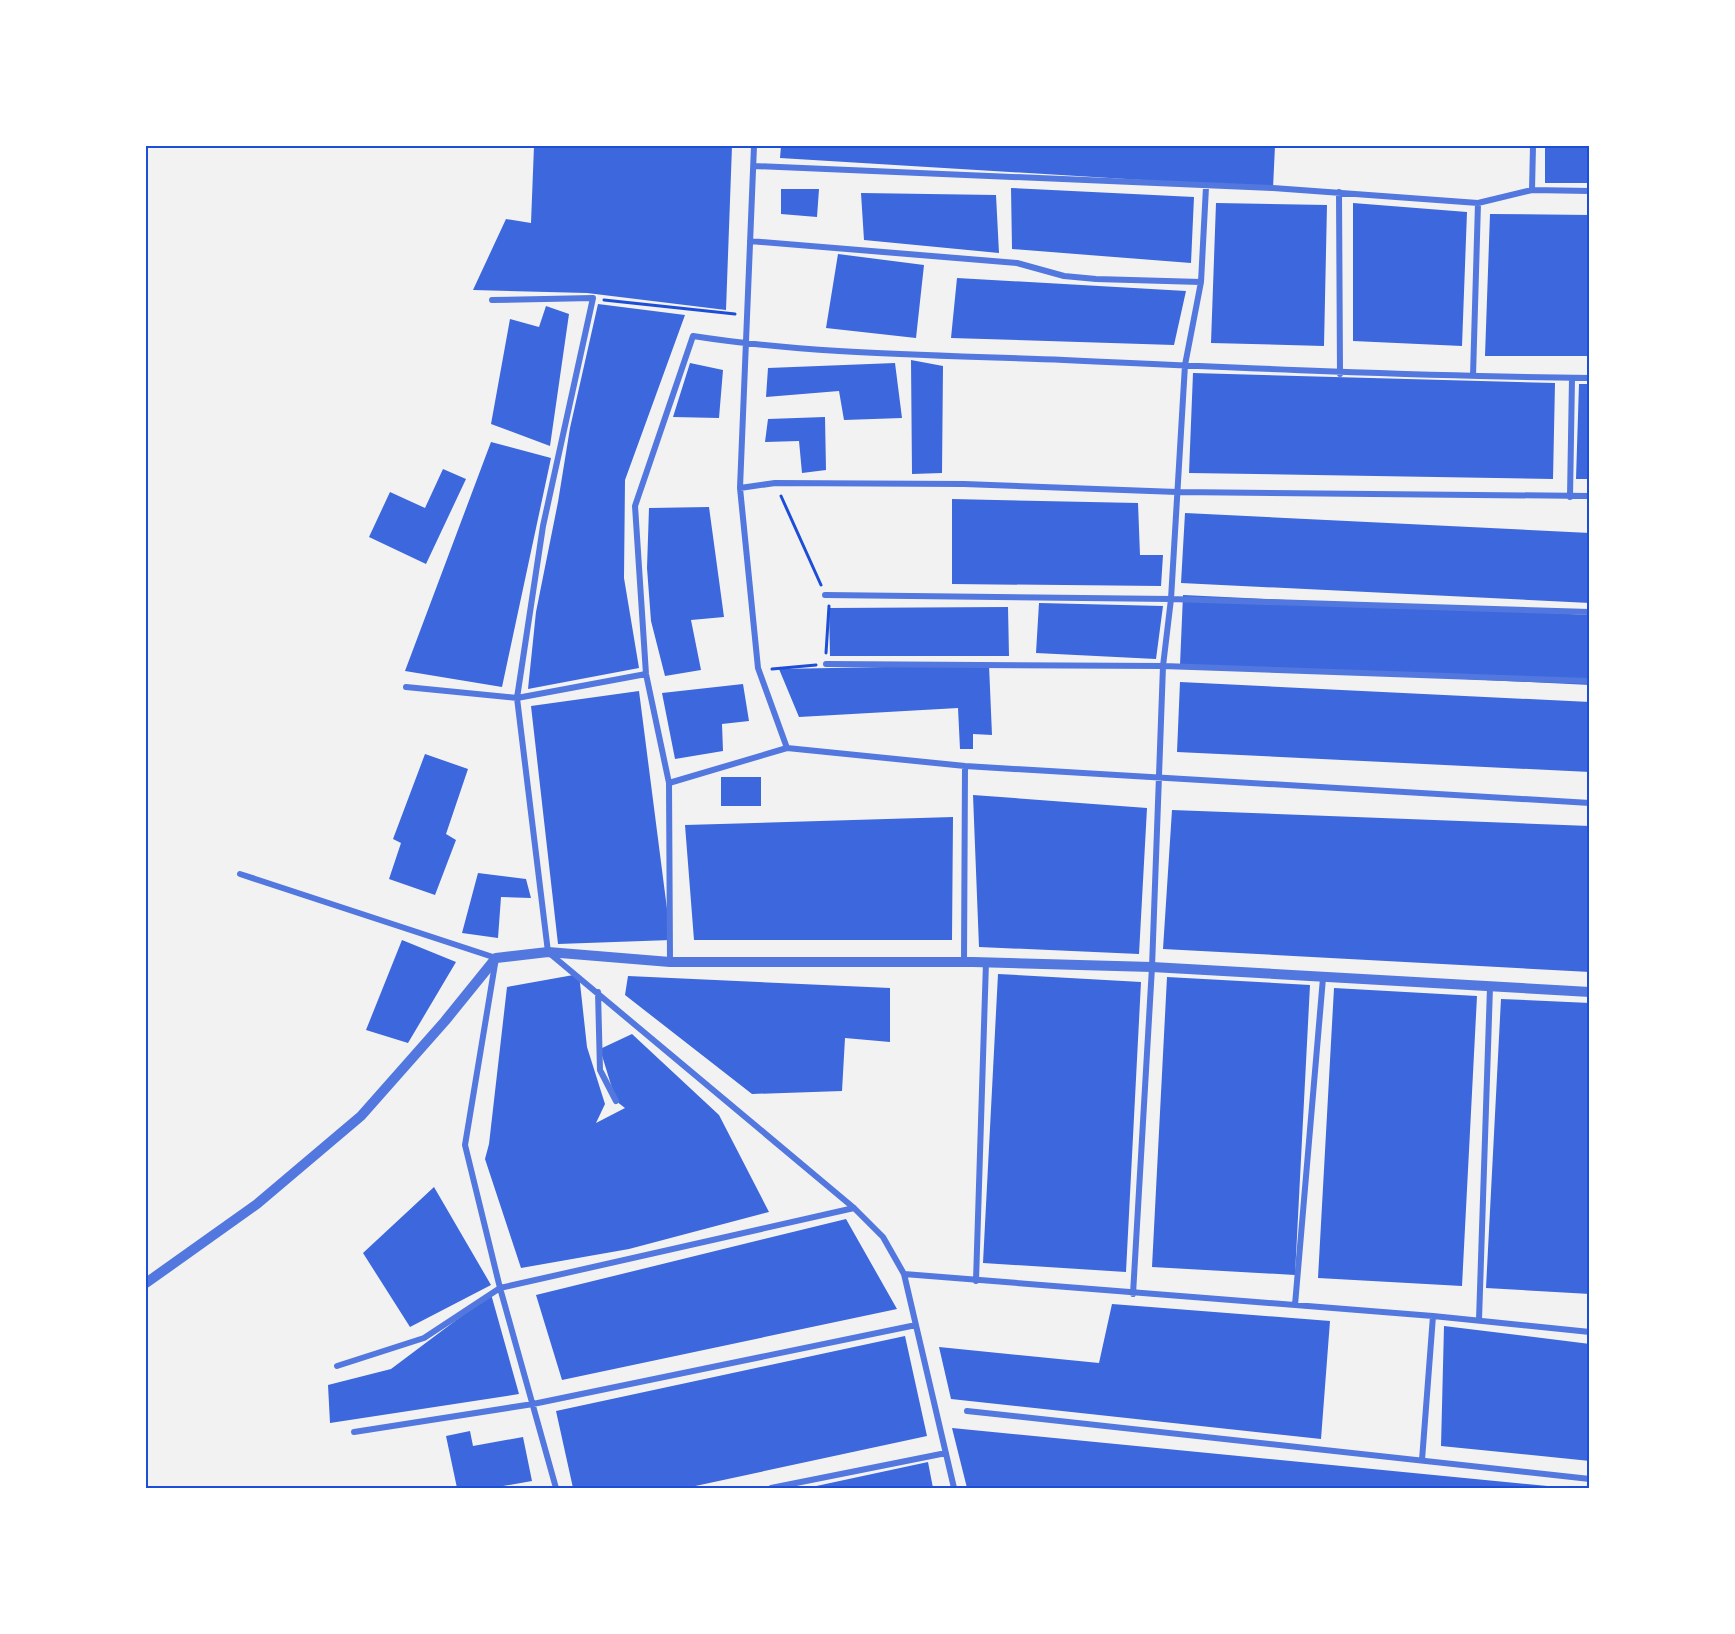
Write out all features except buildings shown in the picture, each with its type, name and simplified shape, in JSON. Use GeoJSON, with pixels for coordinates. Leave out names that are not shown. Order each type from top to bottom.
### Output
{"type":"FeatureCollection","features":[{"type":"Feature","properties":{"kind":"street"},"geometry":{"type":"LineString","coordinates":[[754,146],[740,488],[758,668],[787,747]]}},
{"type":"Feature","properties":{"kind":"street"},"geometry":{"type":"LineString","coordinates":[[1532,190],[1533,146]]}},
{"type":"Feature","properties":{"kind":"street"},"geometry":{"type":"LineString","coordinates":[[753,166],[1339,192],[1478,203],[1532,190],[1590,191]]}},
{"type":"Feature","properties":{"kind":"street"},"geometry":{"type":"LineString","coordinates":[[1133,1294],[1152,967],[1163,666],[1171,598],[1185,366],[1201,282],[1206,187]]}},
{"type":"Feature","properties":{"kind":"street"},"geometry":{"type":"LineString","coordinates":[[1339,192],[1340,374]]}},
{"type":"Feature","properties":{"kind":"street"},"geometry":{"type":"LineString","coordinates":[[1473,376],[1478,203]]}},
{"type":"Feature","properties":{"kind":"street"},"geometry":{"type":"LineString","coordinates":[[750,241],[1017,263],[1064,276],[1096,279],[1201,282]]}},
{"type":"Feature","properties":{"kind":"street"},"geometry":{"type":"LineString","coordinates":[[492,300],[593,298],[543,526],[517,698],[548,952],[854,1208],[883,1237],[904,1274],[954,1488]]}},
{"type":"Feature","properties":{"kind":"street"},"geometry":{"type":"LineString","coordinates":[[670,962],[669,783],[646,674],[635,506],[693,336],[747,345],[1340,374],[1590,378]]}},
{"type":"Feature","properties":{"kind":"street"},"geometry":{"type":"LineString","coordinates":[[1570,496],[1572,378]]}},
{"type":"Feature","properties":{"kind":"street"},"geometry":{"type":"LineString","coordinates":[[740,488],[775,483],[964,484],[1178,492],[1590,496]]}},
{"type":"Feature","properties":{"kind":"street"},"geometry":{"type":"LineString","coordinates":[[825,595],[1171,598],[1590,612]]}},
{"type":"Feature","properties":{"kind":"street"},"geometry":{"type":"LineString","coordinates":[[826,664],[1163,666],[1590,681]]}},
{"type":"Feature","properties":{"kind":"street"},"geometry":{"type":"LineString","coordinates":[[406,687],[517,698],[646,674]]}},
{"type":"Feature","properties":{"kind":"street"},"geometry":{"type":"LineString","coordinates":[[669,783],[787,747],[965,766],[1590,803]]}},
{"type":"Feature","properties":{"kind":"street"},"geometry":{"type":"LineString","coordinates":[[962,962],[965,766]]}},
{"type":"Feature","properties":{"kind":"street"},"geometry":{"type":"LineString","coordinates":[[240,874],[496,958],[548,952],[670,962],[986,962],[1152,967],[1590,992]]}},
{"type":"Feature","properties":{"kind":"street"},"geometry":{"type":"LineString","coordinates":[[146,1282],[257,1204],[361,1116],[445,1021],[496,958]]}},
{"type":"Feature","properties":{"kind":"street"},"geometry":{"type":"LineString","coordinates":[[496,958],[465,1145],[500,1288],[556,1488]]}},
{"type":"Feature","properties":{"kind":"street"},"geometry":{"type":"LineString","coordinates":[[976,1281],[986,962]]}},
{"type":"Feature","properties":{"kind":"street"},"geometry":{"type":"LineString","coordinates":[[1295,1305],[1323,978]]}},
{"type":"Feature","properties":{"kind":"street"},"geometry":{"type":"LineString","coordinates":[[1479,1320],[1490,987]]}},
{"type":"Feature","properties":{"kind":"street"},"geometry":{"type":"LineString","coordinates":[[598,992],[600,1070],[616,1101]]}},
{"type":"Feature","properties":{"kind":"street"},"geometry":{"type":"LineString","coordinates":[[337,1366],[424,1338],[500,1288],[854,1208]]}},
{"type":"Feature","properties":{"kind":"street"},"geometry":{"type":"LineString","coordinates":[[904,1274],[1133,1294],[1433,1316],[1590,1332]]}},
{"type":"Feature","properties":{"kind":"street"},"geometry":{"type":"LineString","coordinates":[[1422,1460],[1433,1316]]}},
{"type":"Feature","properties":{"kind":"street"},"geometry":{"type":"LineString","coordinates":[[354,1432],[533,1404],[916,1325]]}},
{"type":"Feature","properties":{"kind":"street"},"geometry":{"type":"LineString","coordinates":[[967,1411],[1590,1479]]}},
{"type":"Feature","properties":{"kind":"street"},"geometry":{"type":"LineString","coordinates":[[771,1488],[946,1453]]}},
{"type":"Feature","properties":{"kind":"path"},"geometry":{"type":"LineString","coordinates":[[593,298],[748,316]]}},
{"type":"Feature","properties":{"kind":"path"},"geometry":{"type":"LineString","coordinates":[[758,668],[779,669],[826,664],[830,608],[775,483]]}}]}
